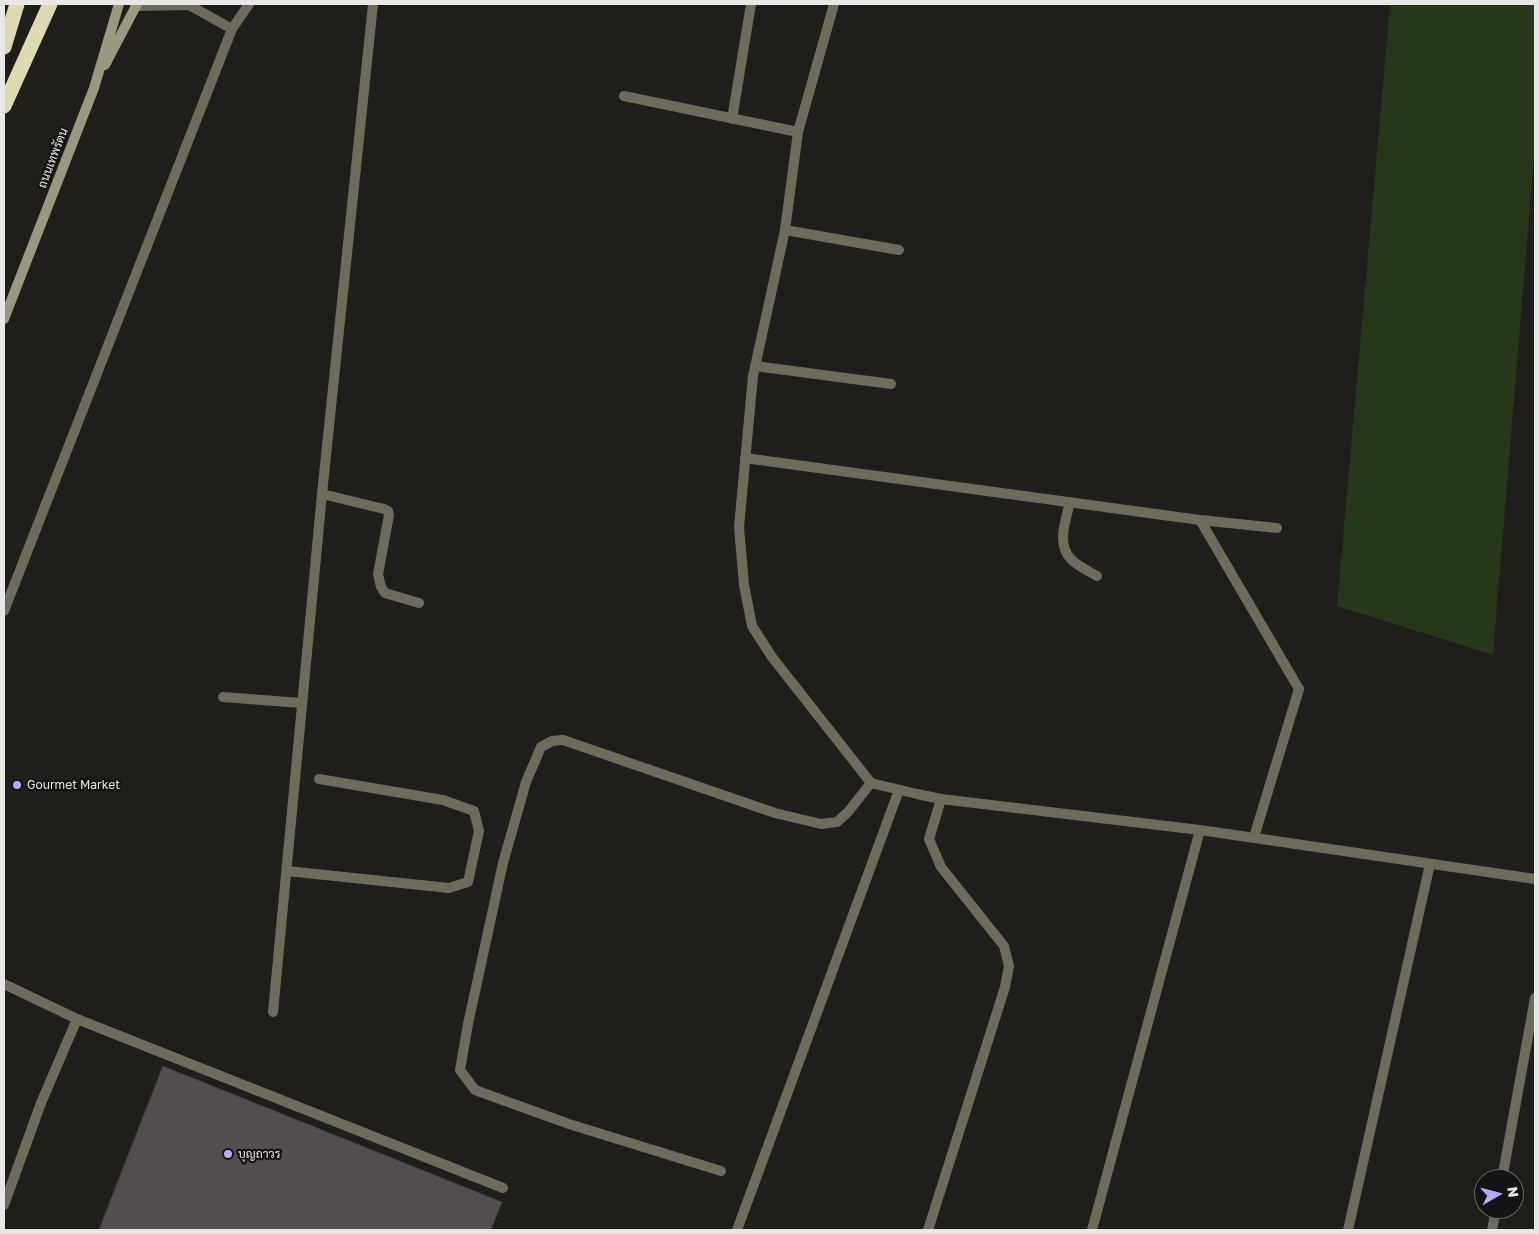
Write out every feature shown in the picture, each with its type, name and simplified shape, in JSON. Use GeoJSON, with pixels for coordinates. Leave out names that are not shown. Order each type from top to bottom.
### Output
{"type":"FeatureCollection","features":[{"type":"Feature","properties":{"kind":"highway"},"geometry":{"type":"LineString","coordinates":[[4,47],[17,4]]}},
{"type":"Feature","properties":{"kind":"highway"},"geometry":{"type":"LineString","coordinates":[[4,106],[50,4]]}},
{"type":"Feature","properties":{"kind":"main road","name":"ถนนเทพรัตน"},"geometry":{"type":"LineString","coordinates":[[4,319],[94,88],[119,4]]}},
{"type":"Feature","properties":{"kind":"main road"},"geometry":{"type":"LineString","coordinates":[[94,88],[136,5]]}},
{"type":"Feature","properties":{"kind":"street"},"geometry":{"type":"LineString","coordinates":[[4,611],[232,29],[249,4]]}},
{"type":"Feature","properties":{"kind":"street"},"geometry":{"type":"LineString","coordinates":[[273,1012],[322,494],[373,4]]}},
{"type":"Feature","properties":{"kind":"street"},"geometry":{"type":"LineString","coordinates":[[732,119],[751,4]]}},
{"type":"Feature","properties":{"kind":"street"},"geometry":{"type":"LineString","coordinates":[[834,4],[798,132],[785,230],[755,366],[739,527],[744,585],[752,626],[772,657],[871,782],[941,799],[1254,837],[1535,880]]}},
{"type":"Feature","properties":{"kind":"street"},"geometry":{"type":"LineString","coordinates":[[136,5],[189,5],[232,29]]}},
{"type":"Feature","properties":{"kind":"street"},"geometry":{"type":"LineString","coordinates":[[624,96],[798,132]]}},
{"type":"Feature","properties":{"kind":"street"},"geometry":{"type":"LineString","coordinates":[[785,230],[899,250]]}},
{"type":"Feature","properties":{"kind":"street"},"geometry":{"type":"LineString","coordinates":[[755,366],[891,384]]}},
{"type":"Feature","properties":{"kind":"street"},"geometry":{"type":"LineString","coordinates":[[745,458],[1200,520],[1277,528]]}},
{"type":"Feature","properties":{"kind":"street"},"geometry":{"type":"LineString","coordinates":[[322,494],[388,511],[389,516],[378,574],[381,587],[385,593],[419,603]]}},
{"type":"Feature","properties":{"kind":"street"},"geometry":{"type":"LineString","coordinates":[[1070,502],[1062,542],[1066,553],[1071,560],[1098,576]]}},
{"type":"Feature","properties":{"kind":"street"},"geometry":{"type":"LineString","coordinates":[[1200,520],[1299,689],[1254,837]]}},
{"type":"Feature","properties":{"kind":"street"},"geometry":{"type":"LineString","coordinates":[[223,697],[302,703]]}},
{"type":"Feature","properties":{"kind":"street"},"geometry":{"type":"LineString","coordinates":[[721,1171],[569,1124],[475,1090],[460,1070],[468,1024],[503,863],[526,782],[541,747],[552,741],[563,740],[775,813],[821,824],[837,822],[848,812],[871,782]]}},
{"type":"Feature","properties":{"kind":"street"},"geometry":{"type":"LineString","coordinates":[[287,871],[449,888],[468,882],[479,831],[474,811],[443,800],[319,779]]}},
{"type":"Feature","properties":{"kind":"street"},"geometry":{"type":"LineString","coordinates":[[737,1230],[899,790]]}},
{"type":"Feature","properties":{"kind":"street"},"geometry":{"type":"LineString","coordinates":[[928,1230],[1005,987],[1008,966],[1004,946],[941,866],[934,852],[929,839],[941,799]]}},
{"type":"Feature","properties":{"kind":"street"},"geometry":{"type":"LineString","coordinates":[[1092,1230],[1200,830]]}},
{"type":"Feature","properties":{"kind":"street"},"geometry":{"type":"LineString","coordinates":[[1348,1230],[1430,864]]}},
{"type":"Feature","properties":{"kind":"street"},"geometry":{"type":"LineString","coordinates":[[4,984],[77,1019],[503,1188]]}},
{"type":"Feature","properties":{"kind":"street"},"geometry":{"type":"LineString","coordinates":[[1504,1169],[1535,998]]}},
{"type":"Feature","properties":{"kind":"street"},"geometry":{"type":"LineString","coordinates":[[4,1205],[41,1103],[77,1019]]}},
{"type":"Feature","properties":{"kind":"shaded area"},"geometry":{"type":"Polygon","coordinates":[[[1390,4],[1535,4],[1535,145],[1493,655],[1337,606],[1390,4]]]}},
{"type":"Feature","properties":{"kind":"building","name":"บุญถาวร"},"geometry":{"type":"Polygon","coordinates":[[[163,1066],[502,1202],[491,1230],[99,1230],[163,1066]]]}},
{"type":"Feature","properties":{"kind":"place","name":"Gourmet Market"},"geometry":{"type":"Point","coordinates":[17,785]}},
{"type":"Feature","properties":{"kind":"place","name":"บุญถาวร"},"geometry":{"type":"Point","coordinates":[228,1154]}}]}
